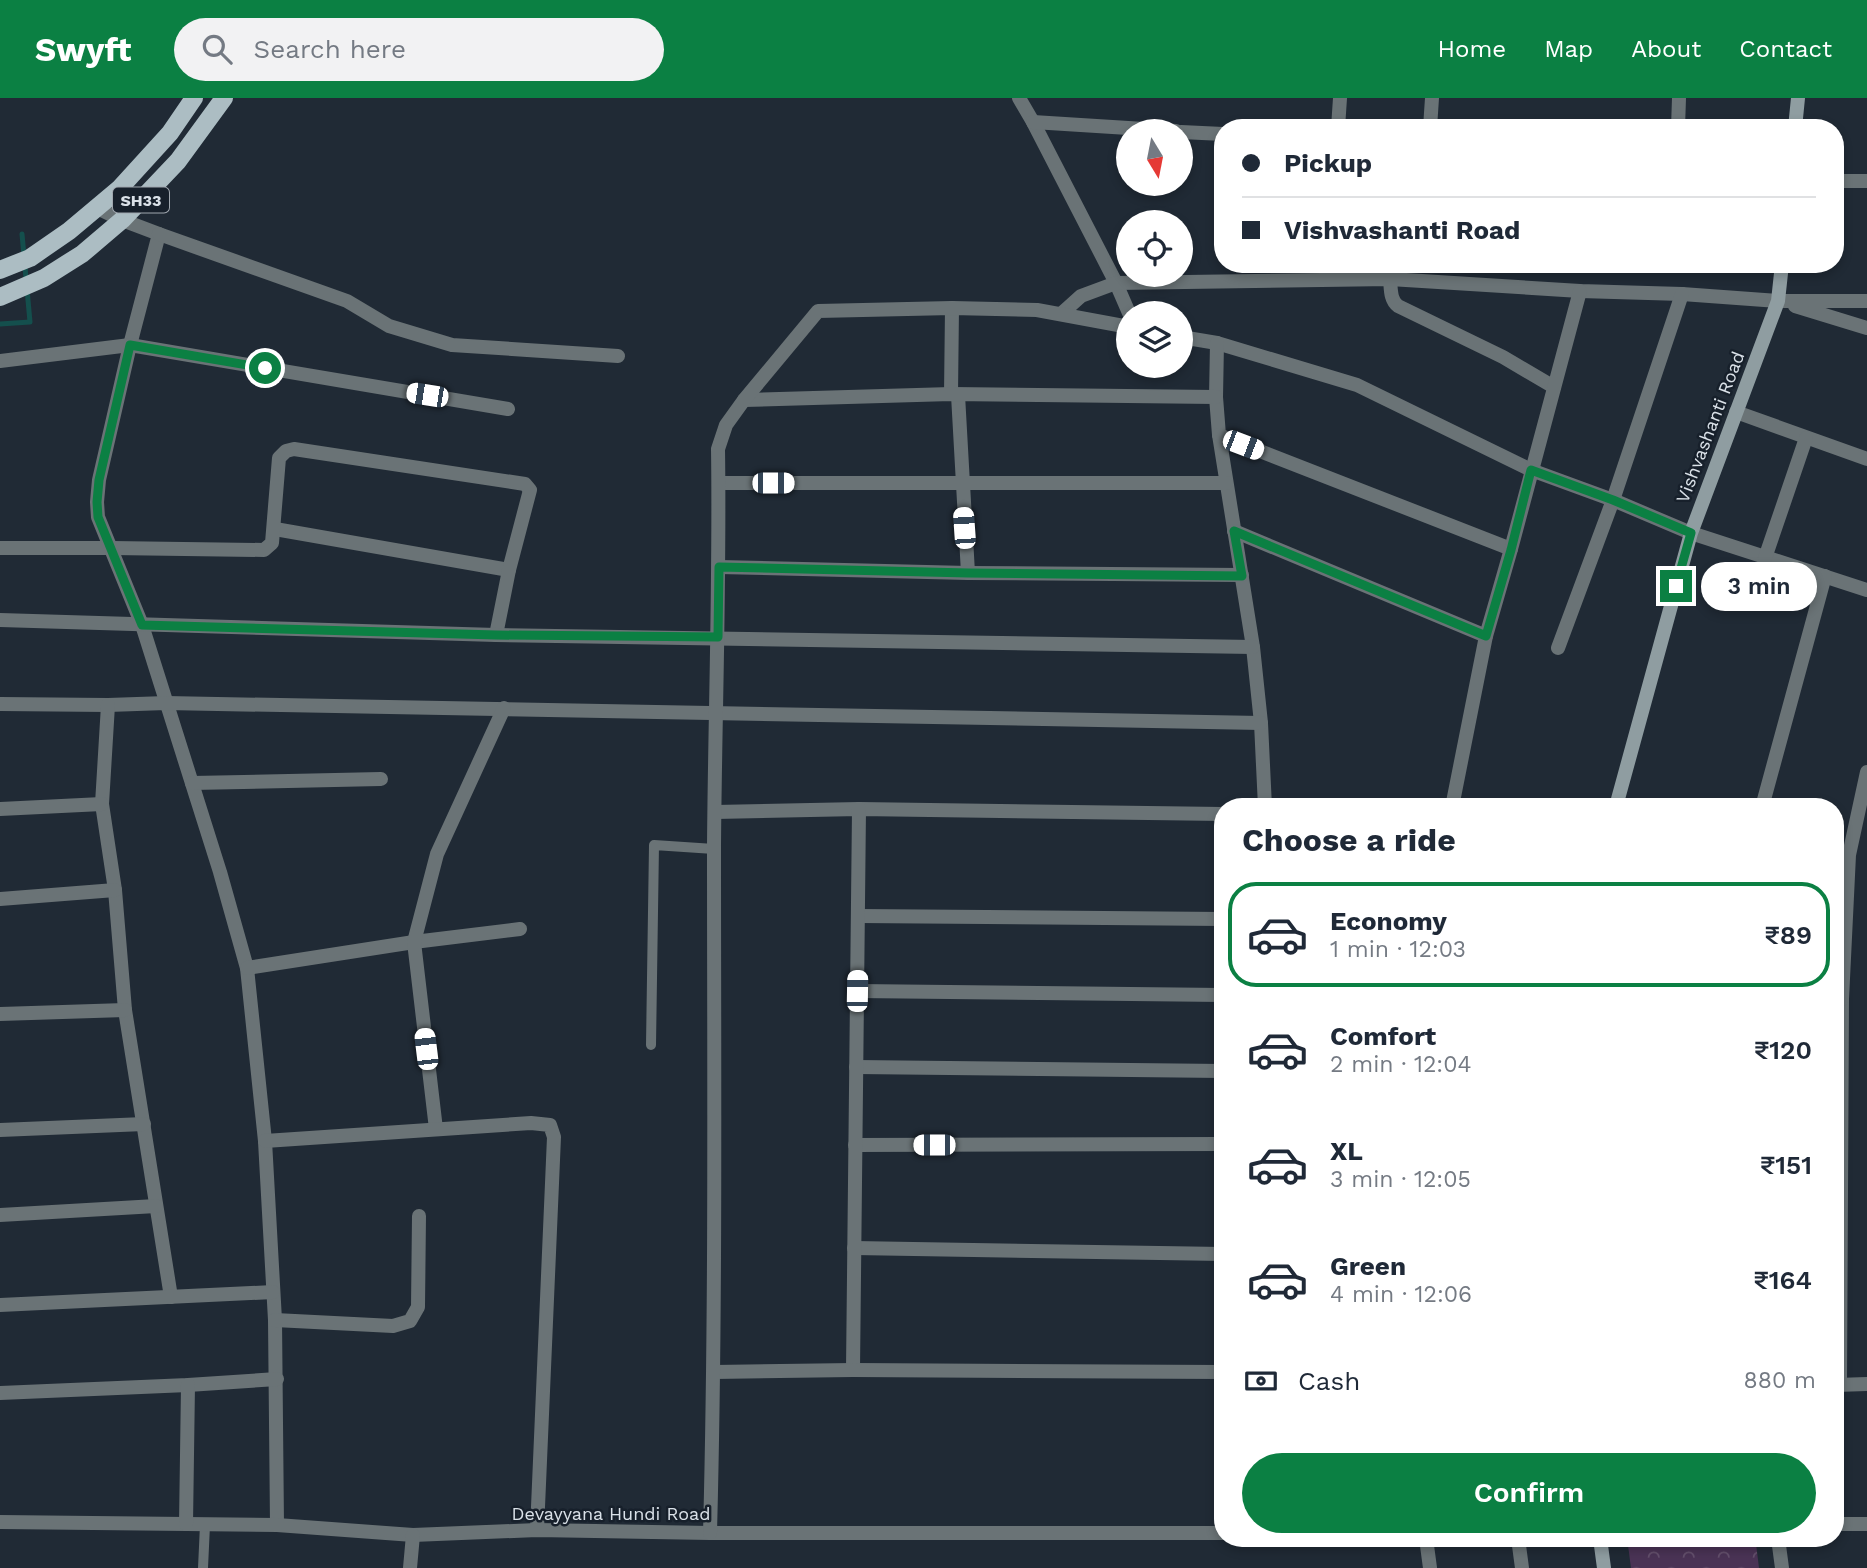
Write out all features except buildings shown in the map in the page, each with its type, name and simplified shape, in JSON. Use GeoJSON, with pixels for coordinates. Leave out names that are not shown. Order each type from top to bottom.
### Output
{"type":"FeatureCollection","features":[{"type":"Feature","properties":{"kind":"main road"},"geometry":{"type":"LineString","coordinates":[[14,264],[69,232],[118,189],[170,133],[194,98]]}},
{"type":"Feature","properties":{"kind":"main road","name":"SH33"},"geometry":{"type":"LineString","coordinates":[[0,297],[30,284],[82,254],[122,220],[178,161],[224,98]]}},
{"type":"Feature","properties":{"kind":"street"},"geometry":{"type":"LineString","coordinates":[[1019,98],[1116,283],[1081,296],[1061,314]]}},
{"type":"Feature","properties":{"kind":"street"},"geometry":{"type":"LineString","coordinates":[[1339,119],[1340,98]]}},
{"type":"Feature","properties":{"kind":"street"},"geometry":{"type":"LineString","coordinates":[[1431,119],[1432,98]]}},
{"type":"Feature","properties":{"kind":"street"},"geometry":{"type":"LineString","coordinates":[[1678,119],[1679,98]]}},
{"type":"Feature","properties":{"kind":"street"},"geometry":{"type":"LineString","coordinates":[[1797,119],[1798,98]]}},
{"type":"Feature","properties":{"kind":"street"},"geometry":{"type":"LineString","coordinates":[[1033,122],[1116,127]]}},
{"type":"Feature","properties":{"kind":"street"},"geometry":{"type":"LineString","coordinates":[[1194,133],[1214,134]]}},
{"type":"Feature","properties":{"kind":"street"},"geometry":{"type":"LineString","coordinates":[[1844,181],[1867,181]]}},
{"type":"Feature","properties":{"kind":"street"},"geometry":{"type":"LineString","coordinates":[[96,208],[159,234],[347,301],[389,326],[452,345],[618,356]]}},
{"type":"Feature","properties":{"kind":"street"},"geometry":{"type":"LineString","coordinates":[[159,234],[99,480],[98,517],[142,625],[247,968],[265,1142],[275,1320],[277,1525]]}},
{"type":"Feature","properties":{"kind":"street","name":"Vishvashanti Road"},"geometry":{"type":"LineString","coordinates":[[1619,798],[1691,533],[1778,301],[1781,273]]}},
{"type":"Feature","properties":{"kind":"street"},"geometry":{"type":"LineString","coordinates":[[1390,279],[1392,298],[1398,306],[1503,357],[1554,387]]}},
{"type":"Feature","properties":{"kind":"street"},"geometry":{"type":"LineString","coordinates":[[1193,282],[1390,279],[1778,301],[1867,301]]}},
{"type":"Feature","properties":{"kind":"street"},"geometry":{"type":"LineString","coordinates":[[1453,798],[1486,636],[1580,291]]}},
{"type":"Feature","properties":{"kind":"street"},"geometry":{"type":"LineString","coordinates":[[1558,648],[1613,500],[1682,294]]}},
{"type":"Feature","properties":{"kind":"street"},"geometry":{"type":"LineString","coordinates":[[1778,301],[1867,328]]}},
{"type":"Feature","properties":{"kind":"street"},"geometry":{"type":"LineString","coordinates":[[952,308],[955,394],[968,573]]}},
{"type":"Feature","properties":{"kind":"street"},"geometry":{"type":"LineString","coordinates":[[710,1533],[714,1373],[714,849],[719,567],[718,449],[726,425],[818,311],[952,308],[1038,310],[1116,325]]}},
{"type":"Feature","properties":{"kind":"street"},"geometry":{"type":"LineString","coordinates":[[1193,339],[1217,343],[1357,385],[1531,470],[1613,500],[1691,533],[1867,590]]}},
{"type":"Feature","properties":{"kind":"street"},"geometry":{"type":"LineString","coordinates":[[1217,343],[1216,397],[1219,435],[1253,648],[1261,723],[1265,798]]}},
{"type":"Feature","properties":{"kind":"street"},"geometry":{"type":"LineString","coordinates":[[0,361],[130,345],[508,409]]}},
{"type":"Feature","properties":{"kind":"street"},"geometry":{"type":"LineString","coordinates":[[744,400],[955,394],[1216,397]]}},
{"type":"Feature","properties":{"kind":"street"},"geometry":{"type":"LineString","coordinates":[[1736,412],[1867,459]]}},
{"type":"Feature","properties":{"kind":"street"},"geometry":{"type":"LineString","coordinates":[[1219,435],[1511,550]]}},
{"type":"Feature","properties":{"kind":"street"},"geometry":{"type":"LineString","coordinates":[[1765,558],[1806,438]]}},
{"type":"Feature","properties":{"kind":"street"},"geometry":{"type":"LineString","coordinates":[[0,548],[264,550],[272,543],[275,529],[279,458],[286,451],[294,449],[525,484],[530,490],[509,570],[496,635]]}},
{"type":"Feature","properties":{"kind":"street"},"geometry":{"type":"LineString","coordinates":[[719,483],[1226,483]]}},
{"type":"Feature","properties":{"kind":"street"},"geometry":{"type":"LineString","coordinates":[[275,529],[509,570]]}},
{"type":"Feature","properties":{"kind":"street"},"geometry":{"type":"LineString","coordinates":[[1234,531],[1486,636]]}},
{"type":"Feature","properties":{"kind":"street"},"geometry":{"type":"LineString","coordinates":[[719,567],[1242,576]]}},
{"type":"Feature","properties":{"kind":"street"},"geometry":{"type":"LineString","coordinates":[[1764,798],[1825,576]]}},
{"type":"Feature","properties":{"kind":"street"},"geometry":{"type":"LineString","coordinates":[[0,620],[496,635],[1253,648]]}},
{"type":"Feature","properties":{"kind":"street"},"geometry":{"type":"LineString","coordinates":[[0,704],[108,705],[166,702],[1261,723]]}},
{"type":"Feature","properties":{"kind":"street"},"geometry":{"type":"LineString","coordinates":[[108,705],[102,804],[115,890],[125,1010],[171,1297]]}},
{"type":"Feature","properties":{"kind":"street"},"geometry":{"type":"LineString","coordinates":[[436,1129],[414,942],[437,855],[504,708]]}},
{"type":"Feature","properties":{"kind":"street"},"geometry":{"type":"LineString","coordinates":[[1844,927],[1849,855],[1867,772]]}},
{"type":"Feature","properties":{"kind":"street"},"geometry":{"type":"LineString","coordinates":[[192,783],[381,779]]}},
{"type":"Feature","properties":{"kind":"street"},"geometry":{"type":"LineString","coordinates":[[0,809],[102,804]]}},
{"type":"Feature","properties":{"kind":"street"},"geometry":{"type":"LineString","coordinates":[[715,812],[859,809],[1214,814]]}},
{"type":"Feature","properties":{"kind":"street"},"geometry":{"type":"LineString","coordinates":[[853,1370],[859,809]]}},
{"type":"Feature","properties":{"kind":"street"},"geometry":{"type":"LineString","coordinates":[[0,899],[115,890]]}},
{"type":"Feature","properties":{"kind":"street"},"geometry":{"type":"LineString","coordinates":[[858,916],[1214,919]]}},
{"type":"Feature","properties":{"kind":"street"},"geometry":{"type":"LineString","coordinates":[[247,968],[414,942],[520,929]]}},
{"type":"Feature","properties":{"kind":"street"},"geometry":{"type":"LineString","coordinates":[[857,991],[1214,995]]}},
{"type":"Feature","properties":{"kind":"street"},"geometry":{"type":"LineString","coordinates":[[0,1014],[125,1010]]}},
{"type":"Feature","properties":{"kind":"street"},"geometry":{"type":"LineString","coordinates":[[856,1067],[1214,1071]]}},
{"type":"Feature","properties":{"kind":"street"},"geometry":{"type":"LineString","coordinates":[[0,1130],[144,1124]]}},
{"type":"Feature","properties":{"kind":"street"},"geometry":{"type":"LineString","coordinates":[[265,1142],[436,1129],[550,1125],[554,1137],[537,1530]]}},
{"type":"Feature","properties":{"kind":"street"},"geometry":{"type":"LineString","coordinates":[[855,1145],[1214,1144]]}},
{"type":"Feature","properties":{"kind":"street"},"geometry":{"type":"LineString","coordinates":[[0,1215],[156,1206]]}},
{"type":"Feature","properties":{"kind":"street"},"geometry":{"type":"LineString","coordinates":[[275,1320],[393,1326],[410,1321],[418,1307],[419,1216]]}},
{"type":"Feature","properties":{"kind":"street"},"geometry":{"type":"LineString","coordinates":[[854,1248],[1214,1254]]}},
{"type":"Feature","properties":{"kind":"street"},"geometry":{"type":"LineString","coordinates":[[0,1305],[273,1292]]}},
{"type":"Feature","properties":{"kind":"street"},"geometry":{"type":"LineString","coordinates":[[714,1373],[853,1370],[1214,1372]]}},
{"type":"Feature","properties":{"kind":"street"},"geometry":{"type":"LineString","coordinates":[[0,1393],[276,1379]]}},
{"type":"Feature","properties":{"kind":"street"},"geometry":{"type":"LineString","coordinates":[[1844,1385],[1867,1384]]}},
{"type":"Feature","properties":{"kind":"street"},"geometry":{"type":"LineString","coordinates":[[186,1524],[188,1385]]}},
{"type":"Feature","properties":{"kind":"street","name":"Devayyana Hundi Road"},"geometry":{"type":"LineString","coordinates":[[0,1522],[277,1525],[413,1535],[537,1530],[710,1533],[1214,1533]]}},
{"type":"Feature","properties":{"kind":"street"},"geometry":{"type":"LineString","coordinates":[[1844,1524],[1867,1524]]}},
{"type":"Feature","properties":{"kind":"street"},"geometry":{"type":"LineString","coordinates":[[410,1568],[413,1535]]}},
{"type":"Feature","properties":{"kind":"street"},"geometry":{"type":"LineString","coordinates":[[1427,1547],[1430,1568]]}},
{"type":"Feature","properties":{"kind":"street"},"geometry":{"type":"LineString","coordinates":[[1519,1547],[1522,1568]]}},
{"type":"Feature","properties":{"kind":"street"},"geometry":{"type":"LineString","coordinates":[[1602,1547],[1604,1568]]}},
{"type":"Feature","properties":{"kind":"street"},"geometry":{"type":"LineString","coordinates":[[1779,1547],[1782,1568]]}},
{"type":"Feature","properties":{"kind":"lane"},"geometry":{"type":"LineString","coordinates":[[651,1045],[654,845],[714,849]]}},
{"type":"Feature","properties":{"kind":"lane"},"geometry":{"type":"LineString","coordinates":[[203,1568],[205,1525]]}},
{"type":"Feature","properties":{"kind":"green space"},"geometry":{"type":"Polygon","coordinates":[[[1628,1547],[1756,1547],[1759,1568],[1631,1568],[1628,1547]]]}},
{"type":"Feature","properties":{"kind":"waterway"},"geometry":{"type":"LineString","coordinates":[[0,324],[30,322],[22,234]]}},
{"type":"Feature","properties":{"kind":"route"},"geometry":{"type":"LineString","coordinates":[[265,368],[130,345],[99,480],[97,502],[98,517],[142,625],[496,635],[718,637],[719,567],[1242,576],[1234,531],[1486,636],[1531,470],[1613,500],[1691,533],[1676,586]]}}]}
